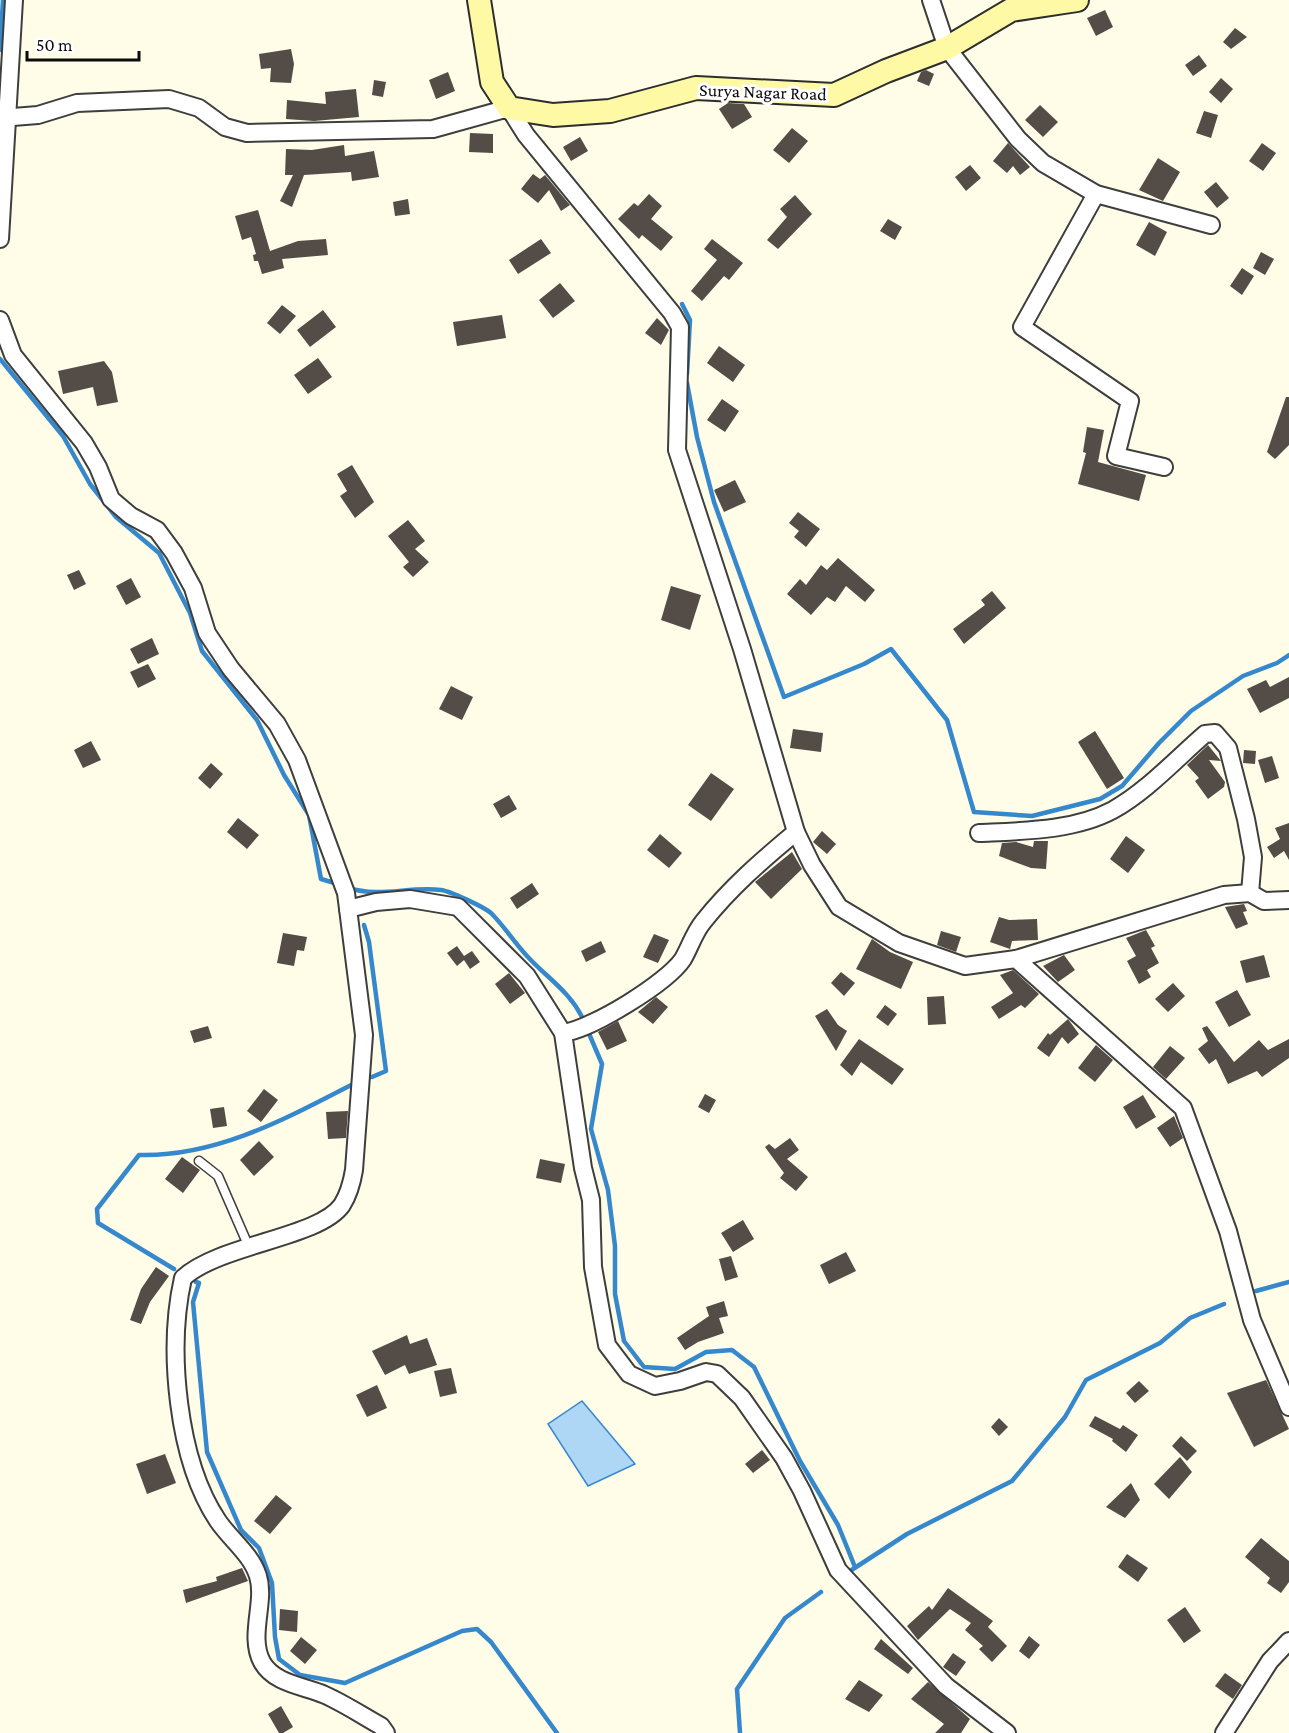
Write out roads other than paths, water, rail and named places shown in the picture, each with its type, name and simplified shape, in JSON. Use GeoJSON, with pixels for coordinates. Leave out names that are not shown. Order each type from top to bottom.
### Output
{"type":"FeatureCollection","features":[{"type":"Feature","properties":{"kind":"street"},"geometry":{"type":"LineString","coordinates":[[0,238],[3,118],[14,0]]}},
{"type":"Feature","properties":{"kind":"street"},"geometry":{"type":"LineString","coordinates":[[479,0],[492,82],[526,135],[672,313],[680,327],[677,450],[742,649],[796,832],[812,865],[839,907],[899,943],[965,966],[1016,959],[1224,895],[1250,893],[1264,901],[1289,900]]}},
{"type":"Feature","properties":{"kind":"street"},"geometry":{"type":"LineString","coordinates":[[931,0],[947,48],[1018,139],[1043,163],[1096,194],[1211,225]]}},
{"type":"Feature","properties":{"kind":"street","name":"Surya Nagar Road"},"geometry":{"type":"LineString","coordinates":[[508,108],[553,115],[610,111],[696,88],[834,95],[886,71],[947,48],[1011,10],[1077,0]]}},
{"type":"Feature","properties":{"kind":"street"},"geometry":{"type":"LineString","coordinates":[[3,118],[38,115],[77,103],[170,99],[199,108],[225,127],[248,134],[434,129],[508,108]]}},
{"type":"Feature","properties":{"kind":"street"},"geometry":{"type":"LineString","coordinates":[[1096,194],[1022,327],[1130,401],[1116,456],[1164,468]]}},
{"type":"Feature","properties":{"kind":"street"},"geometry":{"type":"LineString","coordinates":[[0,320],[13,355],[84,443],[98,467],[111,499],[131,516],[157,530],[174,553],[193,588],[207,633],[231,669],[277,724],[297,760],[347,901],[364,1035],[354,1170],[350,1189],[341,1207],[325,1219],[306,1228],[248,1245],[193,1269],[183,1278],[175,1350],[176,1383],[193,1467],[218,1520],[250,1559],[259,1578],[257,1638],[262,1662],[280,1680],[326,1695],[381,1726],[386,1733]]}},
{"type":"Feature","properties":{"kind":"street"},"geometry":{"type":"LineString","coordinates":[[979,833],[1021,831],[1086,822],[1114,809],[1144,787],[1205,734],[1215,734],[1228,748],[1246,819],[1253,857],[1250,893]]}},
{"type":"Feature","properties":{"kind":"street"},"geometry":{"type":"LineString","coordinates":[[570,1032],[616,1013],[682,961],[701,924],[745,876],[796,832]]}},
{"type":"Feature","properties":{"kind":"street"},"geometry":{"type":"LineString","coordinates":[[347,901],[376,902],[410,899],[458,907],[527,976],[570,1032],[583,1168],[591,1200],[593,1267],[608,1345],[629,1374],[655,1386],[680,1381],[706,1371],[717,1374],[742,1398],[784,1458],[838,1570],[946,1686],[1006,1733]]}},
{"type":"Feature","properties":{"kind":"street"},"geometry":{"type":"LineString","coordinates":[[1016,959],[1183,1108],[1228,1231],[1252,1320],[1289,1407]]}},
{"type":"Feature","properties":{"kind":"street"},"geometry":{"type":"LineString","coordinates":[[1224,1733],[1270,1661],[1289,1641]]}},
{"type":"Feature","properties":{"kind":"lane"},"geometry":{"type":"LineString","coordinates":[[198,1161],[218,1176],[248,1245]]}},
{"type":"Feature","properties":{"kind":"water"},"geometry":{"type":"Polygon","coordinates":[[[582,1401],[635,1464],[588,1486],[548,1424],[582,1401]]]}},
{"type":"Feature","properties":{"kind":"waterway"},"geometry":{"type":"LineString","coordinates":[[0,50],[3,0]]}},
{"type":"Feature","properties":{"kind":"waterway"},"geometry":{"type":"LineString","coordinates":[[682,304],[690,320],[687,374]]}},
{"type":"Feature","properties":{"kind":"waterway"},"geometry":{"type":"LineString","coordinates":[[0,359],[63,436],[90,484],[116,517],[159,553],[190,613],[202,651],[257,720],[284,775],[309,815],[321,879],[338,884]]}},
{"type":"Feature","properties":{"kind":"waterway"},"geometry":{"type":"LineString","coordinates":[[687,383],[697,437],[714,502],[784,697],[864,664],[891,649],[947,720],[974,812],[1032,816],[1100,799],[1122,786],[1159,743],[1191,711],[1243,676],[1277,663],[1289,655]]}},
{"type":"Feature","properties":{"kind":"waterway"},"geometry":{"type":"LineString","coordinates":[[349,888],[372,892],[441,890],[482,907],[491,913],[527,956],[566,993],[584,1021]]}},
{"type":"Feature","properties":{"kind":"waterway"},"geometry":{"type":"LineString","coordinates":[[364,925],[369,942],[386,1071],[372,1077]]}},
{"type":"Feature","properties":{"kind":"waterway"},"geometry":{"type":"LineString","coordinates":[[587,1029],[602,1064],[591,1129],[608,1190],[615,1246],[615,1294],[624,1341],[644,1367],[675,1369],[706,1352],[732,1350],[754,1367],[800,1461],[838,1525],[855,1567]]}},
{"type":"Feature","properties":{"kind":"waterway"},"geometry":{"type":"LineString","coordinates":[[174,1269],[98,1223],[97,1209],[139,1155],[196,1150],[224,1142],[277,1122],[355,1083]]}},
{"type":"Feature","properties":{"kind":"waterway"},"geometry":{"type":"LineString","coordinates":[[196,1282],[199,1283],[193,1302],[207,1452],[241,1530],[259,1548],[272,1583],[275,1637],[279,1659],[300,1675],[345,1683],[462,1631],[477,1629],[491,1642],[557,1733]]}},
{"type":"Feature","properties":{"kind":"waterway"},"geometry":{"type":"LineString","coordinates":[[1256,1291],[1289,1282]]}},
{"type":"Feature","properties":{"kind":"waterway"},"geometry":{"type":"LineString","coordinates":[[850,1571],[907,1534],[1012,1481],[1065,1417],[1086,1380],[1160,1343],[1190,1318],[1224,1304]]}},
{"type":"Feature","properties":{"kind":"waterway"},"geometry":{"type":"LineString","coordinates":[[740,1733],[737,1689],[785,1618],[821,1592]]}}]}
